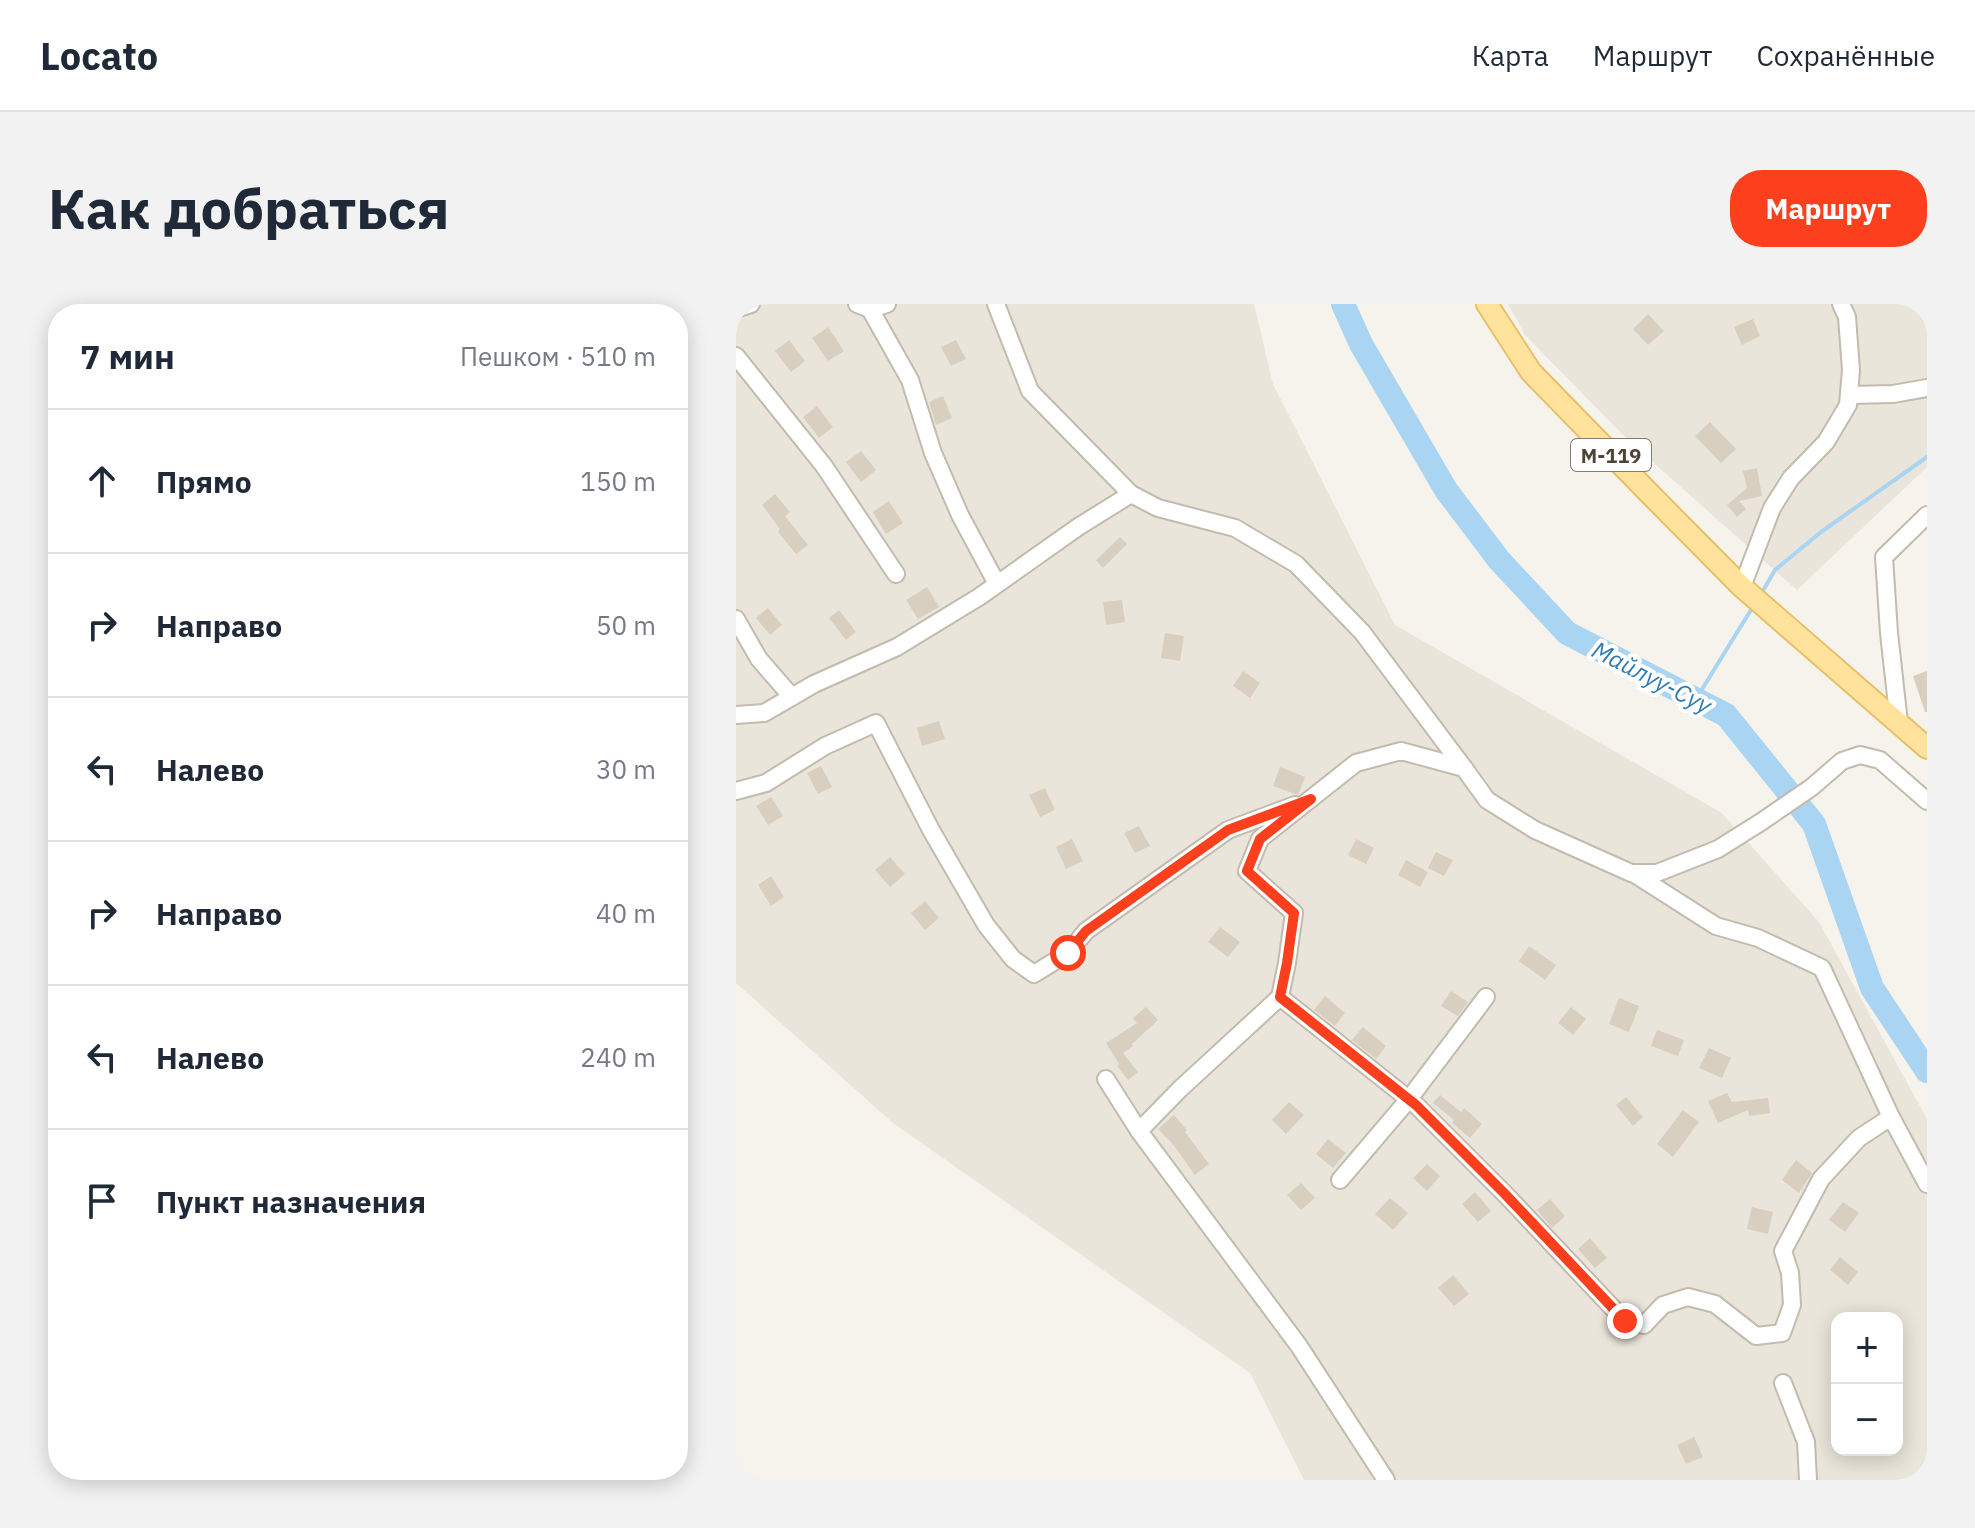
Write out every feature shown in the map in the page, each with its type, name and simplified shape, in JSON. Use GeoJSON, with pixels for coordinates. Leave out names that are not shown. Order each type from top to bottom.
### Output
{"type":"FeatureCollection","features":[{"type":"Feature","properties":{"kind":"main road","name":"М-119"},"geometry":{"type":"LineString","coordinates":[[1487,304],[1531,372],[1746,590],[1927,748]]}},
{"type":"Feature","properties":{"kind":"street"},"geometry":{"type":"LineString","coordinates":[[736,309],[751,304]]}},
{"type":"Feature","properties":{"kind":"street"},"geometry":{"type":"LineString","coordinates":[[887,304],[864,307],[910,380],[933,453],[960,515],[997,584]]}},
{"type":"Feature","properties":{"kind":"street"},"geometry":{"type":"LineString","coordinates":[[996,304],[1030,391],[1131,494],[1158,508],[1235,528],[1296,564],[1362,632],[1487,800],[1535,830],[1631,873],[1716,926],[1758,938],[1822,968],[1891,1117],[1927,1184]]}},
{"type":"Feature","properties":{"kind":"street"},"geometry":{"type":"LineString","coordinates":[[1746,590],[1772,508],[1791,478],[1826,442],[1848,405],[1851,370],[1847,317],[1841,304]]}},
{"type":"Feature","properties":{"kind":"street"},"geometry":{"type":"LineString","coordinates":[[736,356],[824,466],[896,574]]}},
{"type":"Feature","properties":{"kind":"street"},"geometry":{"type":"LineString","coordinates":[[1849,395],[1893,394],[1927,388]]}},
{"type":"Feature","properties":{"kind":"street"},"geometry":{"type":"LineString","coordinates":[[736,715],[764,713],[814,684],[897,647],[1131,494]]}},
{"type":"Feature","properties":{"kind":"street"},"geometry":{"type":"LineString","coordinates":[[1899,723],[1884,557],[1927,515]]}},
{"type":"Feature","properties":{"kind":"street"},"geometry":{"type":"LineString","coordinates":[[736,619],[759,659],[792,697]]}},
{"type":"Feature","properties":{"kind":"street"},"geometry":{"type":"LineString","coordinates":[[736,791],[766,783],[825,746],[876,723],[931,830],[986,925],[1013,959],[1034,974],[1068,953],[1086,931],[1228,830],[1311,799]]}},
{"type":"Feature","properties":{"kind":"street"},"geometry":{"type":"LineString","coordinates":[[1139,1131],[1280,997],[1294,913],[1247,871],[1260,839],[1356,763],[1401,751],[1464,768]]}},
{"type":"Feature","properties":{"kind":"street"},"geometry":{"type":"LineString","coordinates":[[1631,873],[1657,873],[1718,849],[1812,787],[1842,761],[1860,755],[1880,760],[1927,801]]}},
{"type":"Feature","properties":{"kind":"street"},"geometry":{"type":"LineString","coordinates":[[1280,997],[1409,1099],[1505,1194],[1625,1321],[1644,1325],[1663,1305],[1688,1297],[1715,1304],[1756,1336],[1782,1333],[1792,1305],[1790,1273],[1783,1251],[1821,1179],[1859,1138],[1891,1117]]}},
{"type":"Feature","properties":{"kind":"street"},"geometry":{"type":"LineString","coordinates":[[1340,1180],[1409,1099],[1486,997]]}},
{"type":"Feature","properties":{"kind":"street"},"geometry":{"type":"LineString","coordinates":[[1106,1079],[1139,1131],[1299,1346],[1386,1480]]}},
{"type":"Feature","properties":{"kind":"street"},"geometry":{"type":"LineString","coordinates":[[1783,1383],[1806,1442],[1808,1480]]}},
{"type":"Feature","properties":{"kind":"shaded area"},"geometry":{"type":"Polygon","coordinates":[[[736,304],[1254,304],[1273,384],[1395,625],[1722,813],[1819,922],[1927,1119],[1927,1480],[1304,1480],[1250,1373],[893,1123],[736,983],[736,304]]]}},
{"type":"Feature","properties":{"kind":"shaded area"},"geometry":{"type":"Polygon","coordinates":[[[1508,304],[1927,304],[1927,467],[1797,590],[1630,442],[1525,335],[1508,304]]]}},
{"type":"Feature","properties":{"kind":"building"},"geometry":{"type":"Polygon","coordinates":[[[1648,314],[1664,331],[1648,345],[1633,329],[1648,314]]]}},
{"type":"Feature","properties":{"kind":"building"},"geometry":{"type":"Polygon","coordinates":[[[1753,319],[1760,336],[1742,345],[1734,327],[1753,319]]]}},
{"type":"Feature","properties":{"kind":"building"},"geometry":{"type":"Polygon","coordinates":[[[828,327],[844,351],[828,361],[812,338],[828,327]]]}},
{"type":"Feature","properties":{"kind":"building"},"geometry":{"type":"Polygon","coordinates":[[[789,340],[805,361],[791,372],[775,351],[789,340]]]}},
{"type":"Feature","properties":{"kind":"building"},"geometry":{"type":"Polygon","coordinates":[[[956,340],[966,359],[951,366],[941,347],[956,340]]]}},
{"type":"Feature","properties":{"kind":"building"},"geometry":{"type":"Polygon","coordinates":[[[943,396],[952,418],[936,425],[929,402],[943,396]]]}},
{"type":"Feature","properties":{"kind":"building"},"geometry":{"type":"Polygon","coordinates":[[[817,406],[833,427],[819,438],[803,417],[817,406]]]}},
{"type":"Feature","properties":{"kind":"building"},"geometry":{"type":"Polygon","coordinates":[[[1710,422],[1736,449],[1721,463],[1695,436],[1710,422]]]}},
{"type":"Feature","properties":{"kind":"building"},"geometry":{"type":"Polygon","coordinates":[[[861,451],[876,470],[861,482],[846,462],[861,451]]]}},
{"type":"Feature","properties":{"kind":"building"},"geometry":{"type":"Polygon","coordinates":[[[1757,468],[1762,496],[1739,501],[1746,509],[1737,517],[1727,505],[1747,488],[1743,471],[1757,468]]]}},
{"type":"Feature","properties":{"kind":"building"},"geometry":{"type":"Polygon","coordinates":[[[775,494],[790,512],[785,516],[808,545],[796,554],[762,505],[775,494]]]}},
{"type":"Feature","properties":{"kind":"building"},"geometry":{"type":"Polygon","coordinates":[[[889,501],[903,523],[886,534],[873,512],[889,501]]]}},
{"type":"Feature","properties":{"kind":"building"},"geometry":{"type":"Polygon","coordinates":[[[1120,537],[1127,544],[1103,568],[1096,560],[1120,537]]]}},
{"type":"Feature","properties":{"kind":"building"},"geometry":{"type":"Polygon","coordinates":[[[927,587],[939,607],[918,619],[906,600],[927,587]]]}},
{"type":"Feature","properties":{"kind":"building"},"geometry":{"type":"Polygon","coordinates":[[[1122,600],[1125,622],[1106,625],[1103,602],[1122,600]]]}},
{"type":"Feature","properties":{"kind":"building"},"geometry":{"type":"Polygon","coordinates":[[[768,608],[782,625],[770,635],[756,618],[768,608]]]}},
{"type":"Feature","properties":{"kind":"building"},"geometry":{"type":"Polygon","coordinates":[[[839,610],[856,632],[846,640],[829,618],[839,610]]]}},
{"type":"Feature","properties":{"kind":"building"},"geometry":{"type":"Polygon","coordinates":[[[1165,633],[1184,636],[1180,661],[1161,658],[1165,633]]]}},
{"type":"Feature","properties":{"kind":"building"},"geometry":{"type":"Polygon","coordinates":[[[1243,671],[1260,683],[1250,698],[1233,686],[1243,671]]]}},
{"type":"Feature","properties":{"kind":"building"},"geometry":{"type":"Polygon","coordinates":[[[1927,671],[1927,712],[1925,712],[1913,676],[1927,671]]]}},
{"type":"Feature","properties":{"kind":"building"},"geometry":{"type":"Polygon","coordinates":[[[939,721],[945,739],[922,746],[917,728],[939,721]]]}},
{"type":"Feature","properties":{"kind":"building"},"geometry":{"type":"Polygon","coordinates":[[[821,766],[832,787],[818,794],[807,773],[821,766]]]}},
{"type":"Feature","properties":{"kind":"building"},"geometry":{"type":"Polygon","coordinates":[[[1280,767],[1305,777],[1298,795],[1273,786],[1280,767]]]}},
{"type":"Feature","properties":{"kind":"building"},"geometry":{"type":"Polygon","coordinates":[[[1045,788],[1055,810],[1040,817],[1029,795],[1045,788]]]}},
{"type":"Feature","properties":{"kind":"building"},"geometry":{"type":"Polygon","coordinates":[[[771,797],[783,816],[768,825],[756,806],[771,797]]]}},
{"type":"Feature","properties":{"kind":"building"},"geometry":{"type":"Polygon","coordinates":[[[1139,826],[1150,846],[1135,853],[1124,833],[1139,826]]]}},
{"type":"Feature","properties":{"kind":"building"},"geometry":{"type":"Polygon","coordinates":[[[1072,839],[1083,861],[1066,869],[1056,847],[1072,839]]]}},
{"type":"Feature","properties":{"kind":"building"},"geometry":{"type":"Polygon","coordinates":[[[1356,839],[1374,848],[1366,864],[1348,855],[1356,839]]]}},
{"type":"Feature","properties":{"kind":"building"},"geometry":{"type":"Polygon","coordinates":[[[1436,852],[1453,860],[1444,876],[1428,868],[1436,852]]]}},
{"type":"Feature","properties":{"kind":"building"},"geometry":{"type":"Polygon","coordinates":[[[890,857],[905,874],[890,887],[875,870],[890,857]]]}},
{"type":"Feature","properties":{"kind":"building"},"geometry":{"type":"Polygon","coordinates":[[[1406,860],[1428,872],[1420,887],[1398,875],[1406,860]]]}},
{"type":"Feature","properties":{"kind":"building"},"geometry":{"type":"Polygon","coordinates":[[[771,876],[784,897],[771,906],[758,885],[771,876]]]}},
{"type":"Feature","properties":{"kind":"building"},"geometry":{"type":"Polygon","coordinates":[[[925,901],[939,918],[925,930],[911,913],[925,901]]]}},
{"type":"Feature","properties":{"kind":"building"},"geometry":{"type":"Polygon","coordinates":[[[1220,927],[1240,942],[1228,957],[1208,942],[1220,927]]]}},
{"type":"Feature","properties":{"kind":"building"},"geometry":{"type":"Polygon","coordinates":[[[1529,946],[1556,965],[1545,980],[1519,961],[1529,946]]]}},
{"type":"Feature","properties":{"kind":"building"},"geometry":{"type":"Polygon","coordinates":[[[1451,991],[1468,1002],[1458,1016],[1441,1006],[1451,991]]]}},
{"type":"Feature","properties":{"kind":"building"},"geometry":{"type":"Polygon","coordinates":[[[1325,996],[1345,1013],[1335,1026],[1314,1010],[1325,996]]]}},
{"type":"Feature","properties":{"kind":"building"},"geometry":{"type":"Polygon","coordinates":[[[1619,998],[1639,1006],[1629,1032],[1609,1024],[1619,998]]]}},
{"type":"Feature","properties":{"kind":"building"},"geometry":{"type":"Polygon","coordinates":[[[1146,1007],[1158,1020],[1123,1053],[1138,1072],[1128,1080],[1106,1043],[1137,1023],[1133,1018],[1146,1007]]]}},
{"type":"Feature","properties":{"kind":"building"},"geometry":{"type":"Polygon","coordinates":[[[1571,1007],[1586,1019],[1573,1035],[1558,1023],[1571,1007]]]}},
{"type":"Feature","properties":{"kind":"building"},"geometry":{"type":"Polygon","coordinates":[[[1363,1027],[1386,1046],[1376,1059],[1352,1040],[1363,1027]]]}},
{"type":"Feature","properties":{"kind":"building"},"geometry":{"type":"Polygon","coordinates":[[[1657,1030],[1684,1040],[1678,1056],[1651,1046],[1657,1030]]]}},
{"type":"Feature","properties":{"kind":"building"},"geometry":{"type":"Polygon","coordinates":[[[1709,1048],[1731,1058],[1722,1078],[1699,1068],[1709,1048]]]}},
{"type":"Feature","properties":{"kind":"building"},"geometry":{"type":"Polygon","coordinates":[[[1727,1093],[1732,1102],[1768,1098],[1770,1113],[1749,1116],[1748,1110],[1718,1123],[1708,1101],[1727,1093]]]}},
{"type":"Feature","properties":{"kind":"building"},"geometry":{"type":"Polygon","coordinates":[[[1440,1095],[1461,1112],[1464,1108],[1482,1124],[1470,1138],[1433,1103],[1440,1095]]]}},
{"type":"Feature","properties":{"kind":"building"},"geometry":{"type":"Polygon","coordinates":[[[1626,1097],[1643,1117],[1633,1126],[1616,1105],[1626,1097]]]}},
{"type":"Feature","properties":{"kind":"building"},"geometry":{"type":"Polygon","coordinates":[[[1289,1102],[1304,1115],[1286,1134],[1272,1120],[1289,1102]]]}},
{"type":"Feature","properties":{"kind":"building"},"geometry":{"type":"Polygon","coordinates":[[[1683,1110],[1699,1122],[1673,1157],[1657,1144],[1683,1110]]]}},
{"type":"Feature","properties":{"kind":"building"},"geometry":{"type":"Polygon","coordinates":[[[1174,1115],[1209,1164],[1195,1175],[1158,1129],[1174,1115]]]}},
{"type":"Feature","properties":{"kind":"building"},"geometry":{"type":"Polygon","coordinates":[[[1328,1139],[1346,1153],[1333,1168],[1316,1154],[1328,1139]]]}},
{"type":"Feature","properties":{"kind":"building"},"geometry":{"type":"Polygon","coordinates":[[[1796,1160],[1812,1173],[1799,1193],[1782,1180],[1796,1160]]]}},
{"type":"Feature","properties":{"kind":"building"},"geometry":{"type":"Polygon","coordinates":[[[1427,1164],[1440,1176],[1427,1191],[1413,1178],[1427,1164]]]}},
{"type":"Feature","properties":{"kind":"building"},"geometry":{"type":"Polygon","coordinates":[[[1301,1183],[1315,1198],[1301,1210],[1287,1195],[1301,1183]]]}},
{"type":"Feature","properties":{"kind":"building"},"geometry":{"type":"Polygon","coordinates":[[[1475,1192],[1491,1211],[1478,1222],[1462,1204],[1475,1192]]]}},
{"type":"Feature","properties":{"kind":"building"},"geometry":{"type":"Polygon","coordinates":[[[1390,1198],[1408,1213],[1393,1230],[1375,1214],[1390,1198]]]}},
{"type":"Feature","properties":{"kind":"building"},"geometry":{"type":"Polygon","coordinates":[[[1550,1199],[1565,1216],[1552,1228],[1537,1210],[1550,1199]]]}},
{"type":"Feature","properties":{"kind":"building"},"geometry":{"type":"Polygon","coordinates":[[[1843,1202],[1859,1213],[1845,1232],[1829,1220],[1843,1202]]]}},
{"type":"Feature","properties":{"kind":"building"},"geometry":{"type":"Polygon","coordinates":[[[1752,1207],[1773,1212],[1768,1234],[1747,1229],[1752,1207]]]}},
{"type":"Feature","properties":{"kind":"building"},"geometry":{"type":"Polygon","coordinates":[[[1590,1238],[1607,1258],[1595,1268],[1578,1249],[1590,1238]]]}},
{"type":"Feature","properties":{"kind":"building"},"geometry":{"type":"Polygon","coordinates":[[[1840,1257],[1858,1272],[1848,1285],[1830,1270],[1840,1257]]]}},
{"type":"Feature","properties":{"kind":"building"},"geometry":{"type":"Polygon","coordinates":[[[1453,1275],[1469,1294],[1454,1306],[1438,1288],[1453,1275]]]}},
{"type":"Feature","properties":{"kind":"building"},"geometry":{"type":"Polygon","coordinates":[[[1694,1437],[1703,1457],[1686,1464],[1677,1445],[1694,1437]]]}},
{"type":"Feature","properties":{"kind":"waterway","name":"Майлуу-Суу"},"geometry":{"type":"LineString","coordinates":[[1343,304],[1361,344],[1446,490],[1499,560],[1567,633],[1726,715],[1814,824],[1872,988],[1927,1071]]}},
{"type":"Feature","properties":{"kind":"waterway"},"geometry":{"type":"LineString","coordinates":[[1761,594],[1775,570],[1821,532],[1927,457]]}},
{"type":"Feature","properties":{"kind":"waterway"},"geometry":{"type":"LineString","coordinates":[[1696,699],[1754,605]]}},
{"type":"Feature","properties":{"kind":"route"},"geometry":{"type":"LineString","coordinates":[[1068,953],[1086,931],[1228,830],[1311,799],[1260,839],[1247,871],[1294,913],[1280,997],[1416,1105],[1625,1321]]}}]}
